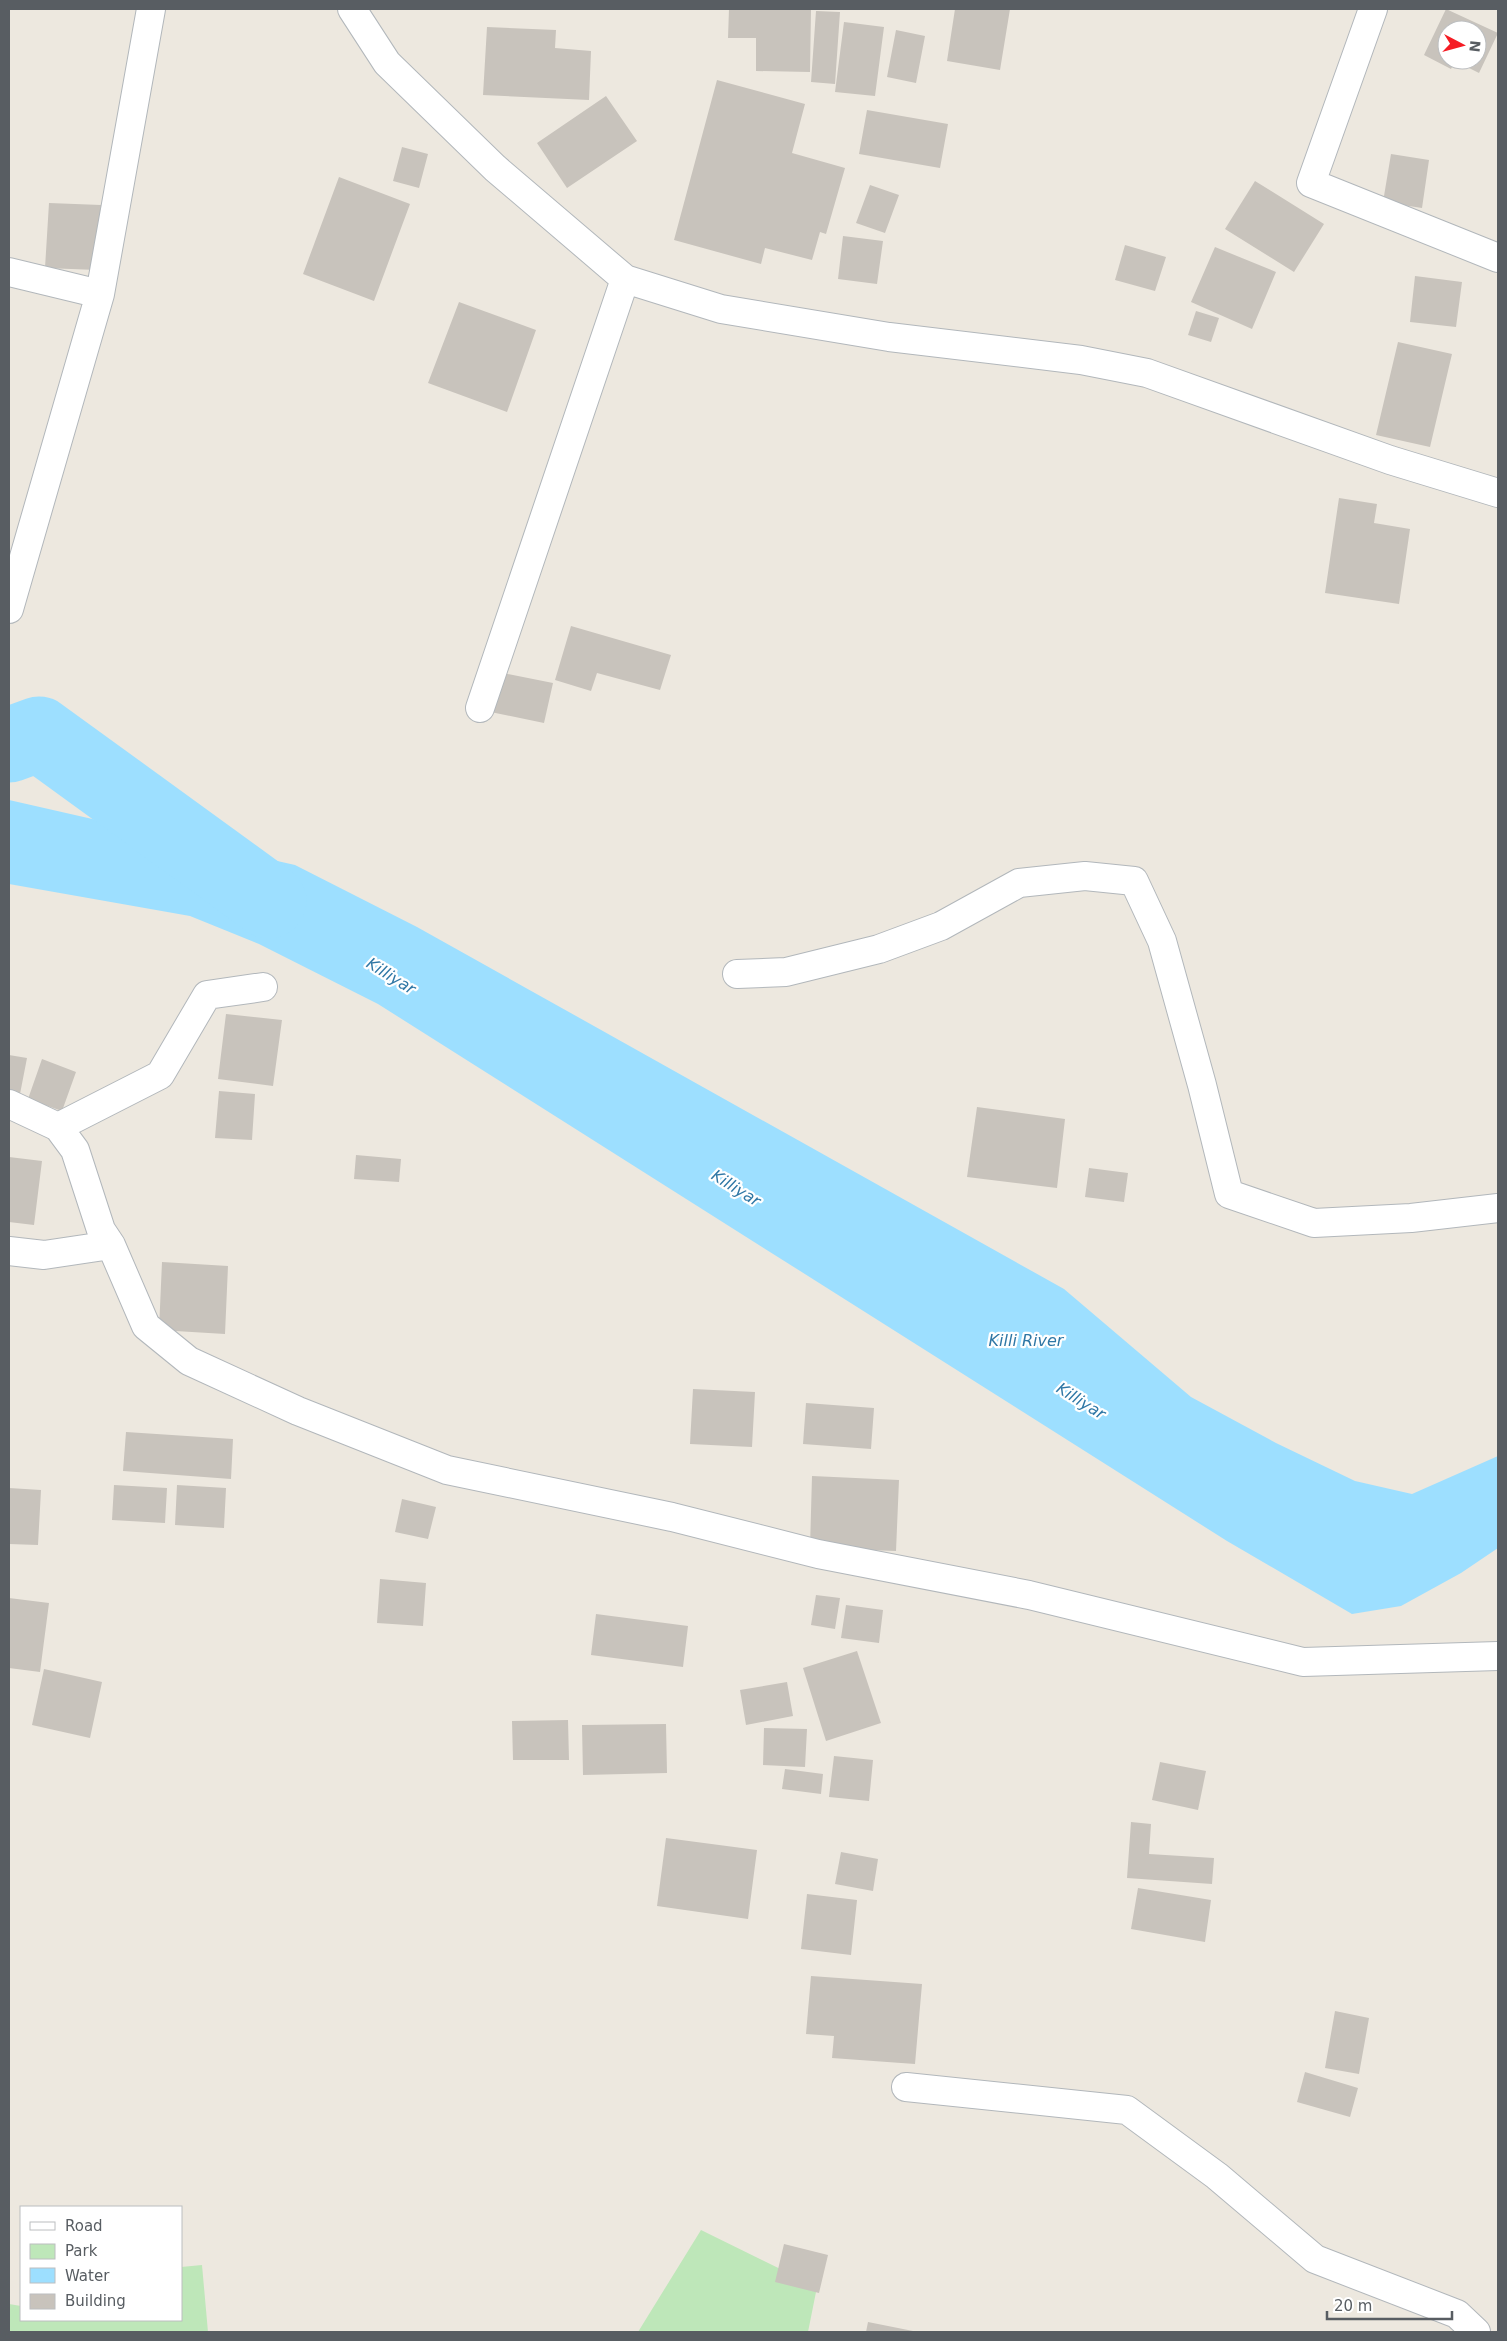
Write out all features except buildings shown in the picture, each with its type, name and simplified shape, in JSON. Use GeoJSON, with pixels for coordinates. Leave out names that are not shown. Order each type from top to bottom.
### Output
{"type":"FeatureCollection","features":[{"type":"Feature","properties":{"kind":"street"},"geometry":{"type":"LineString","coordinates":[[9,609],[100,294],[151,9]]}},
{"type":"Feature","properties":{"kind":"street"},"geometry":{"type":"LineString","coordinates":[[352,9],[386,63],[495,168],[625,279],[721,308],[889,336],[1081,360],[1147,373],[1390,460],[1498,493]]}},
{"type":"Feature","properties":{"kind":"street"},"geometry":{"type":"LineString","coordinates":[[1373,9],[1311,183],[1498,258]]}},
{"type":"Feature","properties":{"kind":"street"},"geometry":{"type":"LineString","coordinates":[[9,272],[100,294]]}},
{"type":"Feature","properties":{"kind":"street"},"geometry":{"type":"LineString","coordinates":[[480,708],[625,279]]}},
{"type":"Feature","properties":{"kind":"street"},"geometry":{"type":"LineString","coordinates":[[737,974],[786,972],[879,949],[941,926],[1019,884],[1085,876],[1134,881],[1162,940],[1202,1085],[1228,1194],[1314,1224],[1411,1218],[1498,1208]]}},
{"type":"Feature","properties":{"kind":"street"},"geometry":{"type":"LineString","coordinates":[[58,1127],[160,1074],[207,995],[263,987]]}},
{"type":"Feature","properties":{"kind":"street"},"geometry":{"type":"LineString","coordinates":[[9,1104],[58,1127],[75,1150],[101,1230],[110,1245],[146,1326],[189,1361],[298,1410],[446,1470],[672,1517],[818,1554],[1029,1595],[1303,1662],[1498,1656]]}},
{"type":"Feature","properties":{"kind":"street"},"geometry":{"type":"LineString","coordinates":[[9,1251],[44,1255],[110,1245]]}},
{"type":"Feature","properties":{"kind":"street"},"geometry":{"type":"LineString","coordinates":[[906,2087],[1127,2110],[1217,2176],[1315,2259],[1457,2314],[1476,2332]]}},
{"type":"Feature","properties":{"kind":"green space"},"geometry":{"type":"Polygon","coordinates":[[[701,2230],[817,2287],[808,2332],[638,2332],[701,2230]]]}},
{"type":"Feature","properties":{"kind":"green space"},"geometry":{"type":"Polygon","coordinates":[[[202,2265],[208,2332],[9,2332],[9,2304],[20,2306],[20,2321],[182,2321],[182,2267],[202,2265]]]}},
{"type":"Feature","properties":{"kind":"water","name":"Killi River"},"geometry":{"type":"Polygon","coordinates":[[[9,800],[295,865],[417,927],[1064,1289],[1191,1397],[1276,1443],[1355,1481],[1412,1494],[1498,1456],[1498,1548],[1461,1573],[1401,1606],[1352,1614],[1227,1541],[378,1004],[259,944],[190,916],[9,884],[9,800]]]}},
{"type":"Feature","properties":{"kind":"waterway","name":"Killiyar"},"geometry":{"type":"LineString","coordinates":[[9,745],[39,734],[269,901]]}}]}
